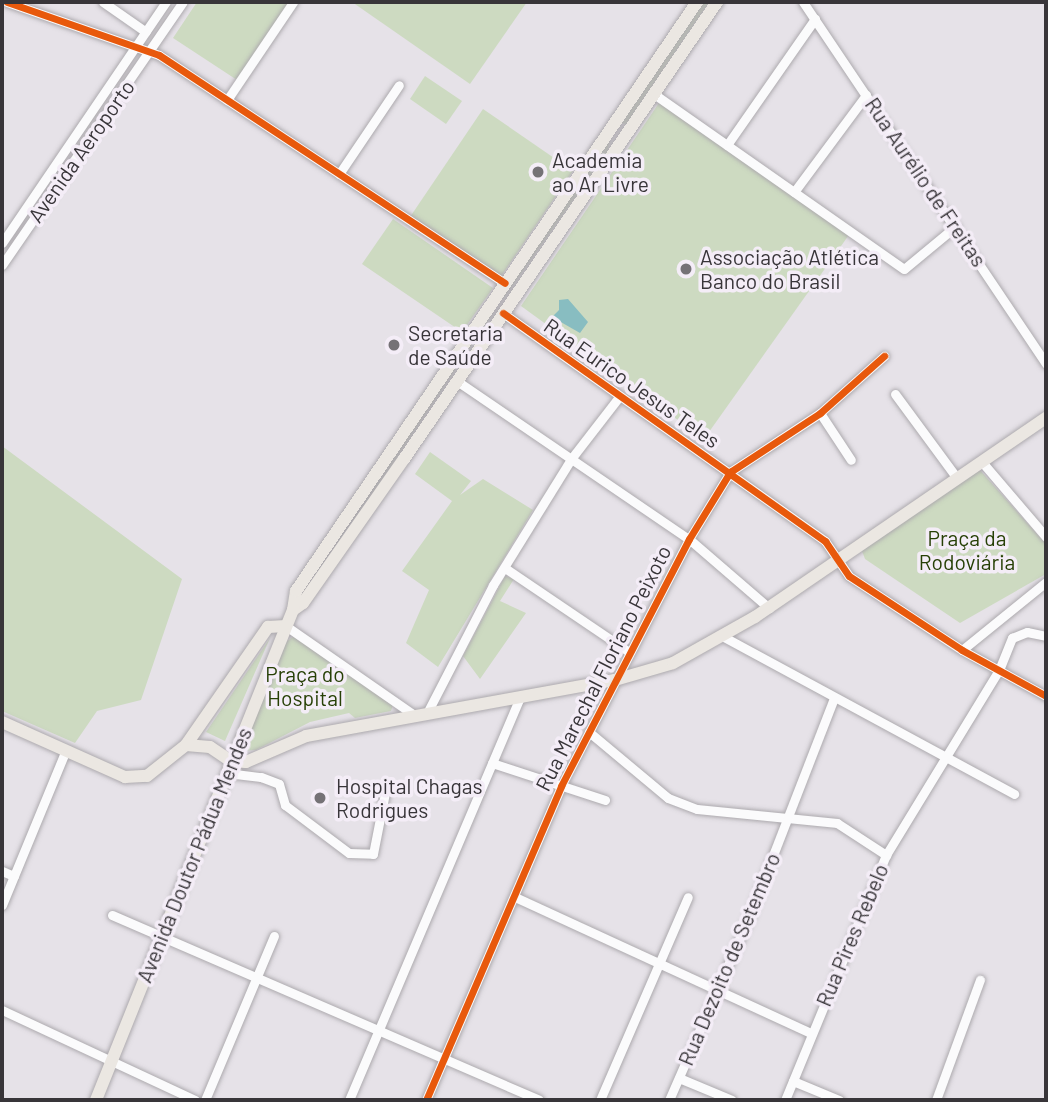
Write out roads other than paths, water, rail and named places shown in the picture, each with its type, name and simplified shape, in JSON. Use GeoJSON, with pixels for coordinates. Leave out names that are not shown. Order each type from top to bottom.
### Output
{"type":"FeatureCollection","features":[{"type":"Feature","properties":{"kind":"main road"},"geometry":{"type":"LineString","coordinates":[[296,604],[505,283],[697,2]]}},
{"type":"Feature","properties":{"kind":"main road"},"geometry":{"type":"LineString","coordinates":[[296,604],[457,381],[717,2]]}},
{"type":"Feature","properties":{"kind":"main road"},"geometry":{"type":"LineString","coordinates":[[611,128],[624,139]]}},
{"type":"Feature","properties":{"kind":"main road"},"geometry":{"type":"LineString","coordinates":[[200,727],[210,747],[229,767],[306,736],[615,680],[673,663],[724,637],[769,608],[1046,418]]}},
{"type":"Feature","properties":{"kind":"main road","name":"Avenida Doutor Pádua Mendes"},"geometry":{"type":"LineString","coordinates":[[96,1100],[296,604]]}},
{"type":"Feature","properties":{"kind":"main road"},"geometry":{"type":"LineString","coordinates":[[2,722],[65,752],[115,770],[158,771],[186,745],[200,727],[265,630],[271,625],[286,626]]}},
{"type":"Feature","properties":{"kind":"main road"},"geometry":{"type":"LineString","coordinates":[[186,745],[210,747]]}},
{"type":"Feature","properties":{"kind":"street"},"geometry":{"type":"LineString","coordinates":[[7,2],[150,51],[505,283]]}},
{"type":"Feature","properties":{"kind":"street"},"geometry":{"type":"LineString","coordinates":[[103,2],[146,32]]}},
{"type":"Feature","properties":{"kind":"street","name":"Avenida Aeroporto"},"geometry":{"type":"LineString","coordinates":[[2,243],[166,2]]}},
{"type":"Feature","properties":{"kind":"street","name":"Avenida Aeroporto"},"geometry":{"type":"LineString","coordinates":[[2,265],[183,2]]}},
{"type":"Feature","properties":{"kind":"street"},"geometry":{"type":"LineString","coordinates":[[227,100],[293,2]]}},
{"type":"Feature","properties":{"kind":"street","name":"Rua Aurélio de Freitas"},"geometry":{"type":"LineString","coordinates":[[803,2],[956,226],[1046,365]]}},
{"type":"Feature","properties":{"kind":"street"},"geometry":{"type":"LineString","coordinates":[[727,145],[815,19]]}},
{"type":"Feature","properties":{"kind":"street"},"geometry":{"type":"LineString","coordinates":[[339,174],[399,85]]}},
{"type":"Feature","properties":{"kind":"street"},"geometry":{"type":"LineString","coordinates":[[654,94],[904,269],[956,226]]}},
{"type":"Feature","properties":{"kind":"street"},"geometry":{"type":"LineString","coordinates":[[794,192],[866,95]]}},
{"type":"Feature","properties":{"kind":"street","name":"Rua Eurico Jesus Teles"},"geometry":{"type":"LineString","coordinates":[[503,313],[832,547],[837,561],[849,576],[962,650],[1046,696]]}},
{"type":"Feature","properties":{"kind":"street","name":"Rua Marechal Floriano Peixoto"},"geometry":{"type":"LineString","coordinates":[[426,1100],[561,786],[688,539],[730,472],[820,413],[884,356]]}},
{"type":"Feature","properties":{"kind":"street"},"geometry":{"type":"LineString","coordinates":[[457,381],[688,539],[769,608]]}},
{"type":"Feature","properties":{"kind":"street"},"geometry":{"type":"LineString","coordinates":[[895,394],[957,478]]}},
{"type":"Feature","properties":{"kind":"street"},"geometry":{"type":"LineString","coordinates":[[286,626],[421,714],[571,459],[619,397]]}},
{"type":"Feature","properties":{"kind":"street"},"geometry":{"type":"LineString","coordinates":[[820,413],[851,460]]}},
{"type":"Feature","properties":{"kind":"street"},"geometry":{"type":"LineString","coordinates":[[982,462],[1046,537]]}},
{"type":"Feature","properties":{"kind":"street"},"geometry":{"type":"LineString","coordinates":[[505,568],[629,652]]}},
{"type":"Feature","properties":{"kind":"street"},"geometry":{"type":"LineString","coordinates":[[962,650],[1046,582]]}},
{"type":"Feature","properties":{"kind":"street","name":"Rua Pires Rebelo"},"geometry":{"type":"LineString","coordinates":[[785,1100],[886,855],[999,670],[1007,645],[1018,633],[1046,636]]}},
{"type":"Feature","properties":{"kind":"street"},"geometry":{"type":"LineString","coordinates":[[724,637],[1014,794]]}},
{"type":"Feature","properties":{"kind":"street"},"geometry":{"type":"LineString","coordinates":[[349,1100],[520,698]]}},
{"type":"Feature","properties":{"kind":"street","name":"Rua Dezoito de Setembro"},"geometry":{"type":"LineString","coordinates":[[668,1100],[834,698]]}},
{"type":"Feature","properties":{"kind":"street"},"geometry":{"type":"LineString","coordinates":[[589,732],[668,798],[697,809],[837,823],[886,855]]}},
{"type":"Feature","properties":{"kind":"street"},"geometry":{"type":"LineString","coordinates":[[2,905],[65,752]]}},
{"type":"Feature","properties":{"kind":"street"},"geometry":{"type":"LineString","coordinates":[[492,762],[605,800]]}},
{"type":"Feature","properties":{"kind":"street"},"geometry":{"type":"LineString","coordinates":[[229,767],[279,784],[285,805],[349,853],[373,854],[386,788]]}},
{"type":"Feature","properties":{"kind":"street"},"geometry":{"type":"LineString","coordinates":[[2,871],[14,876]]}},
{"type":"Feature","properties":{"kind":"street"},"geometry":{"type":"LineString","coordinates":[[515,897],[811,1033]]}},
{"type":"Feature","properties":{"kind":"street"},"geometry":{"type":"LineString","coordinates":[[600,1100],[688,897]]}},
{"type":"Feature","properties":{"kind":"street"},"geometry":{"type":"LineString","coordinates":[[111,915],[539,1100]]}},
{"type":"Feature","properties":{"kind":"street"},"geometry":{"type":"LineString","coordinates":[[205,1100],[274,936]]}},
{"type":"Feature","properties":{"kind":"street"},"geometry":{"type":"LineString","coordinates":[[936,1100],[980,980]]}},
{"type":"Feature","properties":{"kind":"street"},"geometry":{"type":"LineString","coordinates":[[2,1010],[195,1100]]}},
{"type":"Feature","properties":{"kind":"street"},"geometry":{"type":"LineString","coordinates":[[679,1078],[732,1100]]}},
{"type":"Feature","properties":{"kind":"street"},"geometry":{"type":"LineString","coordinates":[[793,1081],[839,1100]]}},
{"type":"Feature","properties":{"kind":"water"},"geometry":{"type":"Polygon","coordinates":[[[568,299],[588,322],[580,333],[552,317],[559,310],[559,300],[568,299]]]}},
{"type":"Feature","properties":{"kind":"place","name":"Academia ao Ar Livre"},"geometry":{"type":"Point","coordinates":[538,172]}},
{"type":"Feature","properties":{"kind":"place","name":"Associação Atlética Banco do Brasil"},"geometry":{"type":"Point","coordinates":[686,269]}},
{"type":"Feature","properties":{"kind":"place","name":"Secretaria de Saúde"},"geometry":{"type":"Point","coordinates":[394,345]}},
{"type":"Feature","properties":{"kind":"place","name":"Hospital Chagas Rodrigues"},"geometry":{"type":"Point","coordinates":[320,798]}},
{"type":"Feature","properties":{"kind":"park label","name":"Praça da Rodoviária"},"geometry":{"type":"Point","coordinates":[967,550]}},
{"type":"Feature","properties":{"kind":"park label","name":"Praça do Hospital"},"geometry":{"type":"Point","coordinates":[305,686]}}]}
